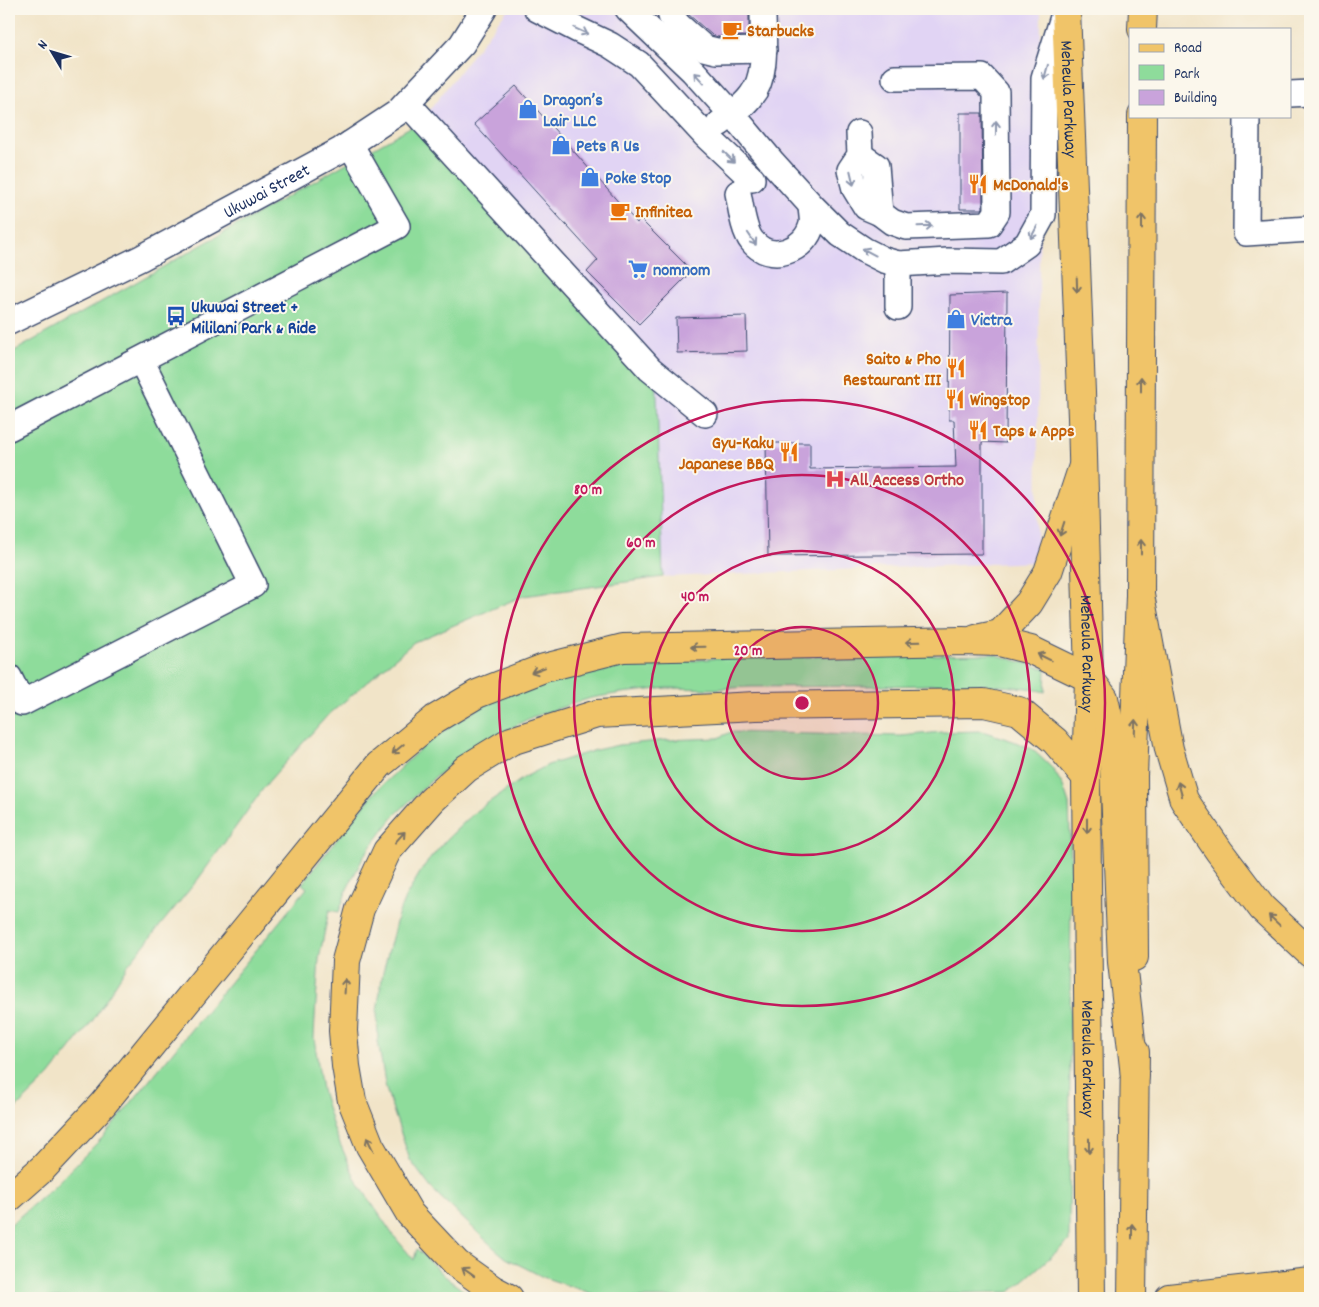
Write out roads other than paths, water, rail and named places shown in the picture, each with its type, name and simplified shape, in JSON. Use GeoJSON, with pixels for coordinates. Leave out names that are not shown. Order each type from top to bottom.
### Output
{"type":"FeatureCollection","features":[{"type":"Feature","properties":{"kind":"main road","name":"Meheula Parkway"},"geometry":{"type":"LineString","coordinates":[[1066,9],[1082,418],[1089,678],[1086,777],[1090,1286]]}},
{"type":"Feature","properties":{"kind":"main road"},"geometry":{"type":"LineString","coordinates":[[1142,9],[1142,28]]}},
{"type":"Feature","properties":{"kind":"main road"},"geometry":{"type":"LineString","coordinates":[[1132,1289],[1135,1076],[1133,776],[1140,596],[1142,118]]}},
{"type":"Feature","properties":{"kind":"main road"},"geometry":{"type":"LineString","coordinates":[[962,641],[1000,634],[1029,603],[1048,572],[1082,466]]}},
{"type":"Feature","properties":{"kind":"main road"},"geometry":{"type":"LineString","coordinates":[[1140,596],[1169,749],[1184,800],[1262,908],[1310,953]]}},
{"type":"Feature","properties":{"kind":"main road"},"geometry":{"type":"LineString","coordinates":[[9,1198],[43,1168],[103,1104],[379,765],[435,719],[477,694],[544,668],[623,648],[962,641],[999,642],[1032,650],[1089,678],[1104,698],[1113,740],[1122,962],[1135,1076]]}},
{"type":"Feature","properties":{"kind":"main road"},"geometry":{"type":"LineString","coordinates":[[509,1298],[492,1289],[457,1264],[410,1214],[370,1146],[352,1101],[343,1031],[346,962],[360,910],[387,851],[432,800],[467,768],[511,741],[597,714],[756,706],[984,703],[1019,711],[1055,741],[1086,777]]}},
{"type":"Feature","properties":{"kind":"main road"},"geometry":{"type":"LineString","coordinates":[[1169,1298],[1310,1282]]}},
{"type":"Feature","properties":{"kind":"street","name":"Ukuwai Street"},"geometry":{"type":"LineString","coordinates":[[9,322],[141,258],[340,150],[397,114],[462,44],[484,9]]}},
{"type":"Feature","properties":{"kind":"street"},"geometry":{"type":"LineString","coordinates":[[537,9],[576,30],[610,45],[639,64],[705,135],[745,186],[746,229],[751,240],[759,248],[770,253],[782,253],[793,249],[802,242],[813,223],[811,205]]}},
{"type":"Feature","properties":{"kind":"street"},"geometry":{"type":"LineString","coordinates":[[628,9],[693,71],[773,163],[840,234],[864,250],[884,260],[898,264],[948,261],[1002,262],[1027,244],[1043,215],[1044,78],[1066,9]]}},
{"type":"Feature","properties":{"kind":"street"},"geometry":{"type":"LineString","coordinates":[[670,9],[671,16],[678,26],[704,48],[716,51],[764,50]]}},
{"type":"Feature","properties":{"kind":"street"},"geometry":{"type":"LineString","coordinates":[[705,135],[752,96],[761,79],[764,50],[762,13]]}},
{"type":"Feature","properties":{"kind":"street"},"geometry":{"type":"LineString","coordinates":[[859,144],[850,170],[855,189],[866,207],[880,213],[892,222],[906,227],[989,224],[997,212],[996,92],[982,77],[895,78]]}},
{"type":"Feature","properties":{"kind":"street"},"geometry":{"type":"LineString","coordinates":[[1292,94],[1310,93]]}},
{"type":"Feature","properties":{"kind":"street"},"geometry":{"type":"LineString","coordinates":[[406,103],[650,368],[706,414]]}},
{"type":"Feature","properties":{"kind":"street"},"geometry":{"type":"LineString","coordinates":[[1247,118],[1246,232],[1310,229]]}},
{"type":"Feature","properties":{"kind":"street"},"geometry":{"type":"LineString","coordinates":[[9,428],[397,226],[350,144]]}},
{"type":"Feature","properties":{"kind":"street"},"geometry":{"type":"LineString","coordinates":[[898,264],[898,307]]}},
{"type":"Feature","properties":{"kind":"street"},"geometry":{"type":"LineString","coordinates":[[9,677],[22,703],[253,585],[141,360]]}},
{"type":"Feature","properties":{"kind":"place","name":"Starbucks"},"geometry":{"type":"Point","coordinates":[732,30]}},
{"type":"Feature","properties":{"kind":"place","name":"Dragon’s Lair LLC"},"geometry":{"type":"Point","coordinates":[528,109]}},
{"type":"Feature","properties":{"kind":"place","name":"Pets R Us"},"geometry":{"type":"Point","coordinates":[561,145]}},
{"type":"Feature","properties":{"kind":"place","name":"Poke Stop"},"geometry":{"type":"Point","coordinates":[590,177]}},
{"type":"Feature","properties":{"kind":"place","name":"McDonald's"},"geometry":{"type":"Point","coordinates":[978,184]}},
{"type":"Feature","properties":{"kind":"place","name":"Infinitea"},"geometry":{"type":"Point","coordinates":[620,211]}},
{"type":"Feature","properties":{"kind":"place","name":"nomnom"},"geometry":{"type":"Point","coordinates":[638,269]}},
{"type":"Feature","properties":{"kind":"place","name":"Ukuwai Street + Mililani Park & Ride"},"geometry":{"type":"Point","coordinates":[176,316]}},
{"type":"Feature","properties":{"kind":"place","name":"Victra"},"geometry":{"type":"Point","coordinates":[956,319]}},
{"type":"Feature","properties":{"kind":"place","name":"Saito & Pho Restaurant III"},"geometry":{"type":"Point","coordinates":[956,368]}},
{"type":"Feature","properties":{"kind":"place","name":"Wingstop"},"geometry":{"type":"Point","coordinates":[955,399]}},
{"type":"Feature","properties":{"kind":"place","name":"Taps & Apps"},"geometry":{"type":"Point","coordinates":[978,430]}},
{"type":"Feature","properties":{"kind":"place","name":"Gyu-Kaku Japanese BBQ"},"geometry":{"type":"Point","coordinates":[789,452]}},
{"type":"Feature","properties":{"kind":"place","name":"All Access Ortho"},"geometry":{"type":"Point","coordinates":[835,479]}}]}
